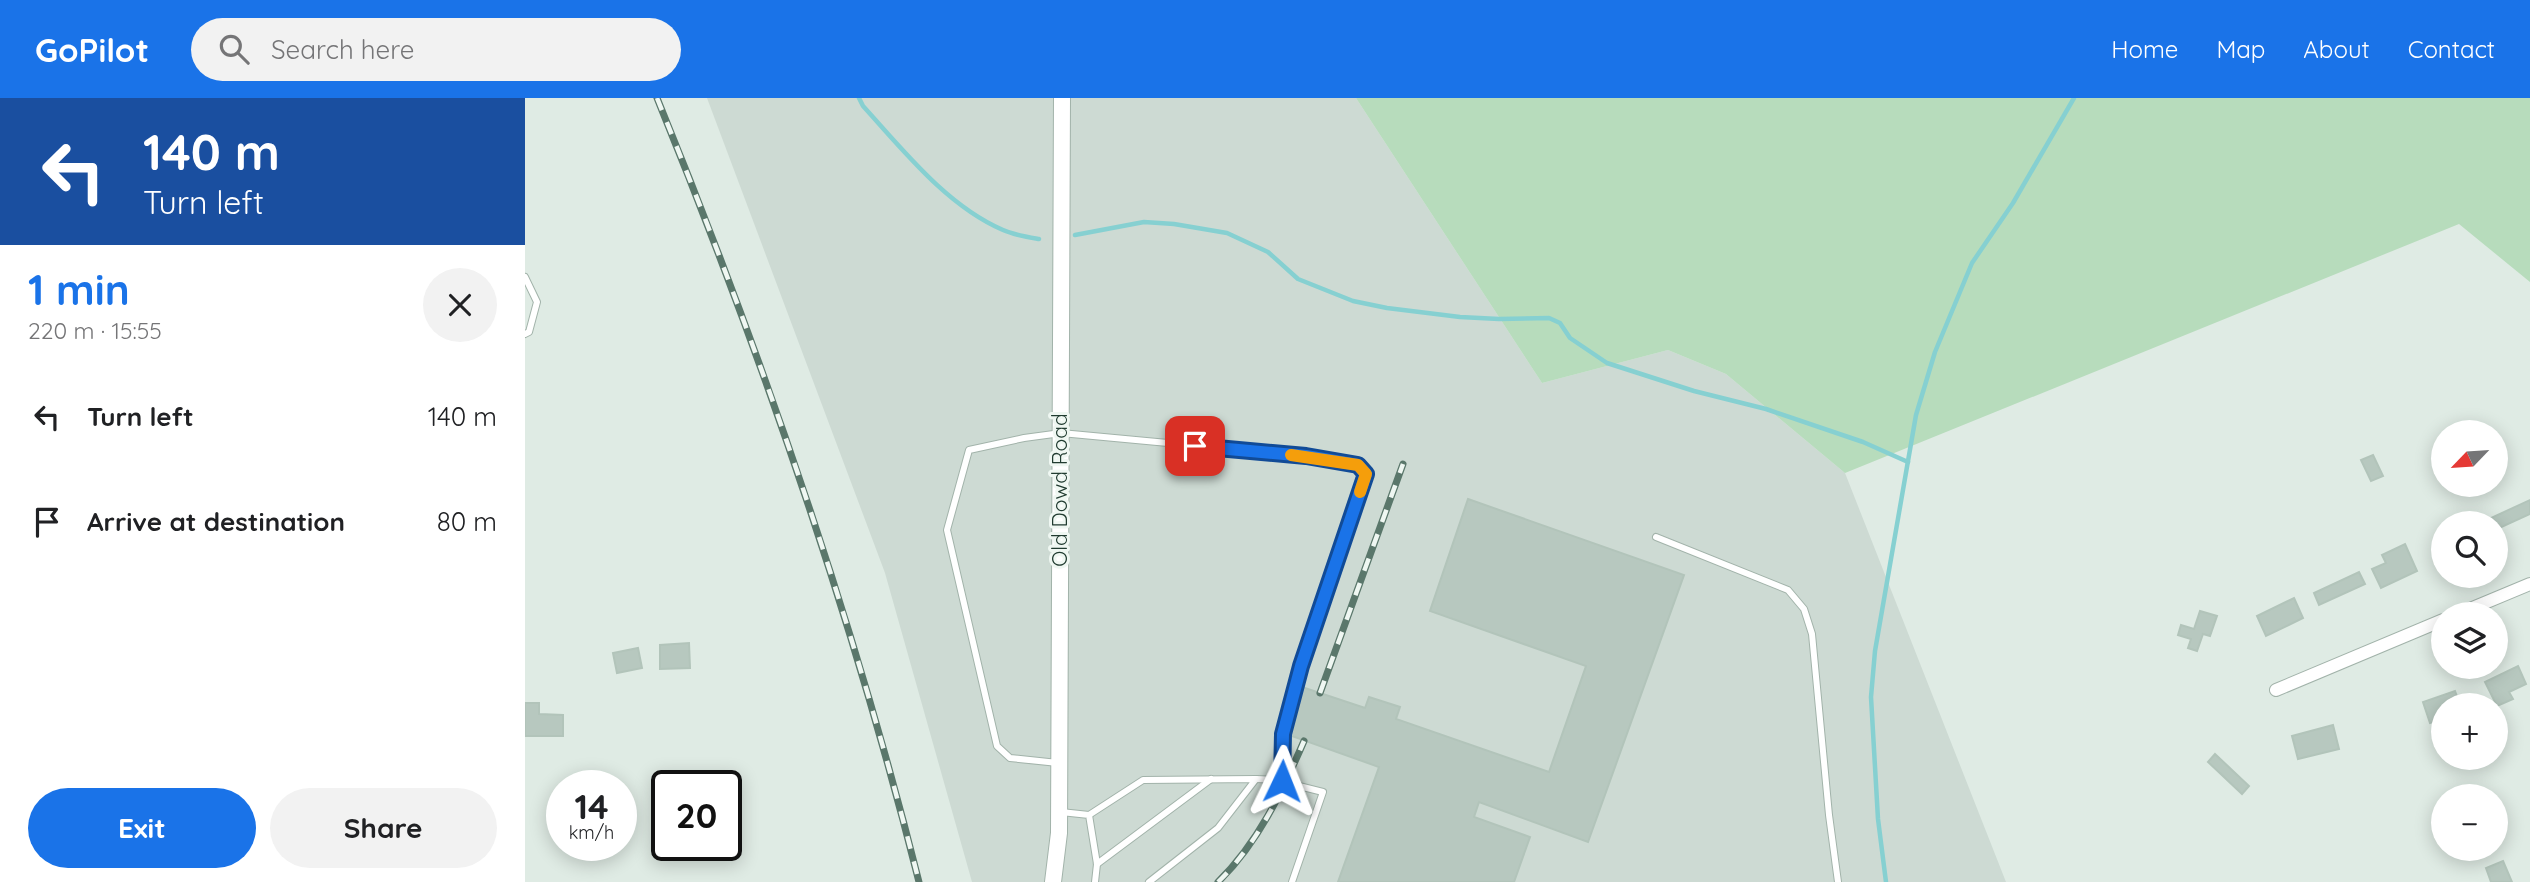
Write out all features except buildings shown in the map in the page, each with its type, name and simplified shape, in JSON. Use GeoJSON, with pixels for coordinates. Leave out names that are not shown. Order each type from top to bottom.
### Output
{"type":"FeatureCollection","features":[{"type":"Feature","properties":{"kind":"street","name":"Old Dowd Road"},"geometry":{"type":"LineString","coordinates":[[1053,882],[1058,857],[1060,763],[1062,98]]}},
{"type":"Feature","properties":{"kind":"street"},"geometry":{"type":"LineString","coordinates":[[2487,602],[2530,584]]}},
{"type":"Feature","properties":{"kind":"street"},"geometry":{"type":"LineString","coordinates":[[2276,690],[2431,625]]}},
{"type":"Feature","properties":{"kind":"lane"},"geometry":{"type":"LineString","coordinates":[[525,276],[537,302],[530,332],[525,334]]}},
{"type":"Feature","properties":{"kind":"lane"},"geometry":{"type":"LineString","coordinates":[[1060,763],[1010,758],[997,746],[947,530],[969,450],[1061,433],[1306,456],[1358,465],[1366,474],[1298,677],[1283,734],[1282,781]]}},
{"type":"Feature","properties":{"kind":"lane"},"geometry":{"type":"LineString","coordinates":[[1656,537],[1788,590],[1804,609],[1812,634],[1829,815],[1839,882]]}},
{"type":"Feature","properties":{"kind":"lane"},"geometry":{"type":"LineString","coordinates":[[1097,864],[1212,778]]}},
{"type":"Feature","properties":{"kind":"lane"},"geometry":{"type":"LineString","coordinates":[[1149,882],[1218,828],[1256,779]]}},
{"type":"Feature","properties":{"kind":"lane"},"geometry":{"type":"LineString","coordinates":[[1059,812],[1089,815],[1143,780],[1256,779],[1282,781],[1323,792],[1292,882]]}},
{"type":"Feature","properties":{"kind":"lane"},"geometry":{"type":"LineString","coordinates":[[1089,815],[1097,864],[1095,882]]}},
{"type":"Feature","properties":{"kind":"shaded area"},"geometry":{"type":"Polygon","coordinates":[[[707,98],[1356,98],[1542,383],[1668,350],[1726,374],[1845,473],[2006,882],[972,882],[885,573],[707,98]]]}},
{"type":"Feature","properties":{"kind":"green space"},"geometry":{"type":"Polygon","coordinates":[[[1356,98],[2530,98],[2530,282],[2459,224],[1845,473],[1726,374],[1668,350],[1542,383],[1356,98]]]}},
{"type":"Feature","properties":{"kind":"waterway"},"geometry":{"type":"LineString","coordinates":[[859,98],[863,106],[927,176],[963,207],[1003,230],[1039,239]]}},
{"type":"Feature","properties":{"kind":"waterway"},"geometry":{"type":"LineString","coordinates":[[1886,882],[1878,819],[1871,697],[1875,651],[1916,415],[1935,352],[1972,263],[2013,203],[2074,98]]}},
{"type":"Feature","properties":{"kind":"waterway"},"geometry":{"type":"LineString","coordinates":[[1075,235],[1144,222],[1227,233],[1268,252],[1298,279],[1353,301],[1460,317],[1549,318],[1560,323],[1570,338],[1607,363],[1694,391],[1766,409],[1863,442],[1908,462]]}},
{"type":"Feature","properties":{"kind":"railway"},"geometry":{"type":"LineString","coordinates":[[657,98],[732,291],[802,486],[864,683],[919,882]]}},
{"type":"Feature","properties":{"kind":"railway"},"geometry":{"type":"LineString","coordinates":[[1320,693],[1403,464]]}},
{"type":"Feature","properties":{"kind":"railway"},"geometry":{"type":"LineString","coordinates":[[1218,882],[1257,834],[1278,798],[1304,741]]}},
{"type":"Feature","properties":{"kind":"slow traffic"},"geometry":{"type":"LineString","coordinates":[[1291,455],[1358,465],[1366,474],[1360,492]]}},
{"type":"Feature","properties":{"kind":"route"},"geometry":{"type":"LineString","coordinates":[[1195,446],[1306,456],[1358,465],[1366,474],[1301,666],[1283,734],[1282,781]]}}]}
